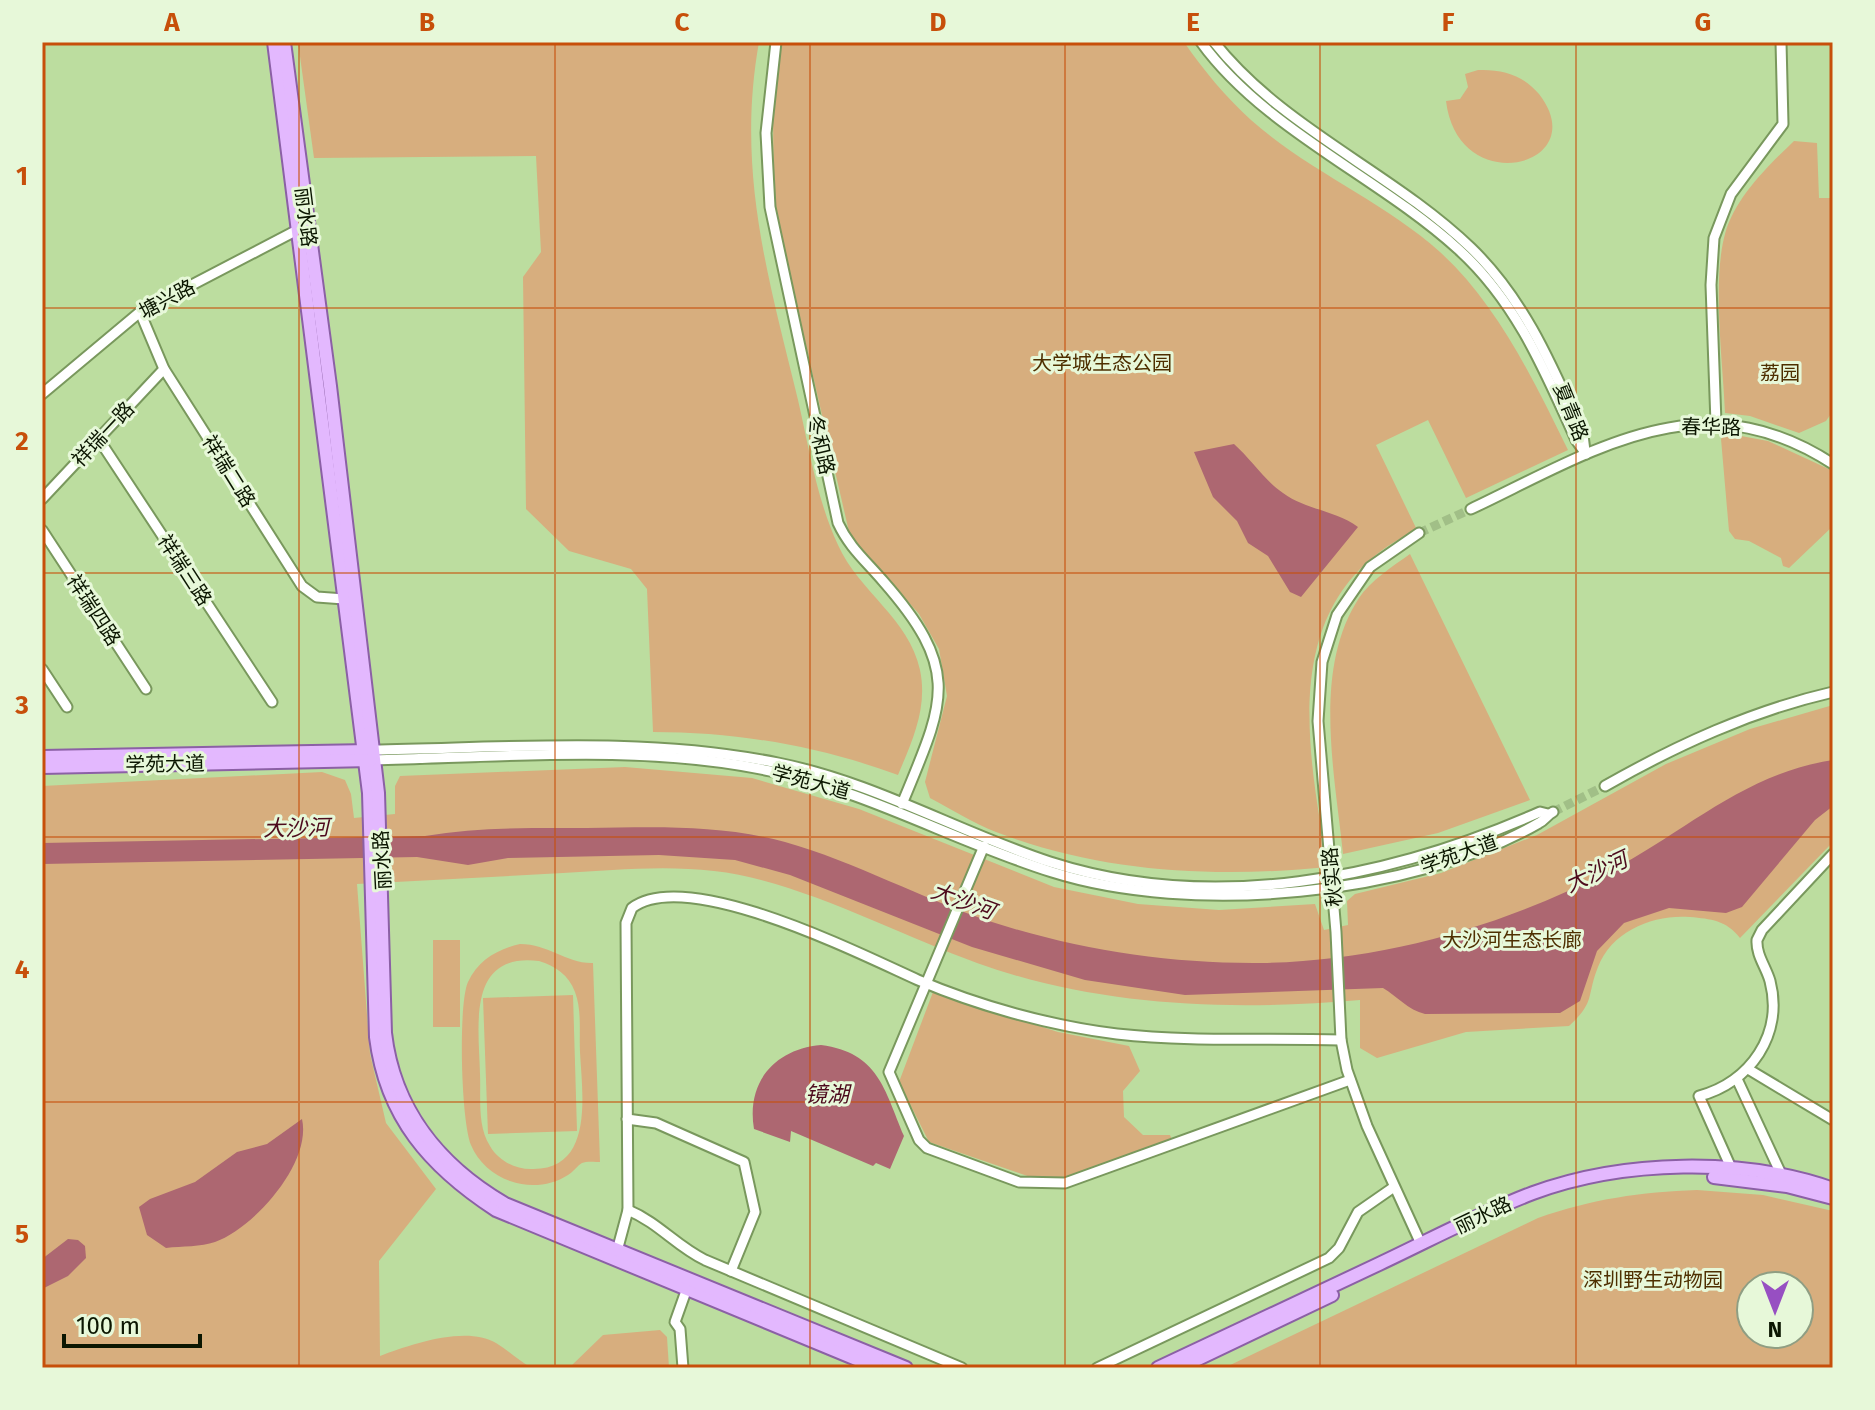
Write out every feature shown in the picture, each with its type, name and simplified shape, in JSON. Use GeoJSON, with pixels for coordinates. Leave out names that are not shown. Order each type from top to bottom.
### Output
{"type":"FeatureCollection","features":[{"type":"Feature","properties":{"kind":"main road","name":"丽水路"},"geometry":{"type":"LineString","coordinates":[[274,42],[330,386],[374,793],[387,1045],[398,1085],[424,1136],[455,1171],[493,1197],[617,1251],[906,1368]]}},
{"type":"Feature","properties":{"kind":"main road","name":"丽水路"},"geometry":{"type":"LineString","coordinates":[[284,42],[344,599],[369,755]]}},
{"type":"Feature","properties":{"kind":"main road","name":"学苑大道"},"geometry":{"type":"LineString","coordinates":[[42,757],[369,755]]}},
{"type":"Feature","properties":{"kind":"main road","name":"学苑大道"},"geometry":{"type":"LineString","coordinates":[[42,767],[369,755]]}},
{"type":"Feature","properties":{"kind":"main road","name":"丽水路"},"geometry":{"type":"LineString","coordinates":[[378,884],[378,1054],[391,1099],[419,1147],[454,1182],[496,1210],[878,1368]]}},
{"type":"Feature","properties":{"kind":"main road","name":"丽水路"},"geometry":{"type":"LineString","coordinates":[[1158,1368],[1504,1205],[1569,1182],[1651,1170],[1732,1170],[1782,1176],[1833,1189]]}},
{"type":"Feature","properties":{"kind":"main road","name":"丽水路"},"geometry":{"type":"LineString","coordinates":[[1179,1368],[1508,1211],[1572,1189],[1650,1177],[1717,1177],[1787,1186],[1833,1198]]}},
{"type":"Feature","properties":{"kind":"street","name":"冬和路"},"geometry":{"type":"LineString","coordinates":[[776,42],[766,133],[770,207],[838,523],[846,541],[892,592],[930,643],[940,681],[933,727],[901,807]]}},
{"type":"Feature","properties":{"kind":"street","name":"夏青路"},"geometry":{"type":"LineString","coordinates":[[1201,42],[1227,73],[1263,105],[1442,236],[1482,273],[1529,340],[1576,440],[1586,454]]}},
{"type":"Feature","properties":{"kind":"street","name":"夏青路"},"geometry":{"type":"LineString","coordinates":[[1214,42],[1269,97],[1451,230],[1486,263],[1523,312],[1545,350],[1583,435],[1586,454]]}},
{"type":"Feature","properties":{"kind":"street"},"geometry":{"type":"LineString","coordinates":[[1716,423],[1711,285],[1714,238],[1731,194],[1783,124],[1781,42]]}},
{"type":"Feature","properties":{"kind":"street","name":"塘兴路"},"geometry":{"type":"LineString","coordinates":[[42,394],[140,312],[302,227]]}},
{"type":"Feature","properties":{"kind":"street","name":"祥瑞二路"},"geometry":{"type":"LineString","coordinates":[[140,312],[164,369],[302,586],[317,597],[344,599]]}},
{"type":"Feature","properties":{"kind":"street","name":"祥瑞一路"},"geometry":{"type":"LineString","coordinates":[[42,499],[164,369]]}},
{"type":"Feature","properties":{"kind":"street","name":"春华路"},"geometry":{"type":"LineString","coordinates":[[1586,454],[1660,428],[1716,423],[1751,427],[1786,438],[1833,464]]}},
{"type":"Feature","properties":{"kind":"street","name":"祥瑞三路"},"geometry":{"type":"LineString","coordinates":[[98,438],[272,702]]}},
{"type":"Feature","properties":{"kind":"street"},"geometry":{"type":"LineString","coordinates":[[1471,509],[1586,454]]}},
{"type":"Feature","properties":{"kind":"street","name":"祥瑞四路"},"geometry":{"type":"LineString","coordinates":[[42,530],[146,689]]}},
{"type":"Feature","properties":{"kind":"street","name":"秋实路"},"geometry":{"type":"LineString","coordinates":[[1419,533],[1370,567],[1350,591],[1327,638],[1318,690],[1318,721],[1336,932],[1341,1040],[1350,1080],[1421,1244]]}},
{"type":"Feature","properties":{"kind":"street"},"geometry":{"type":"LineString","coordinates":[[42,669],[67,707]]}},
{"type":"Feature","properties":{"kind":"street"},"geometry":{"type":"LineString","coordinates":[[1605,786],[1708,732],[1789,703],[1833,692]]}},
{"type":"Feature","properties":{"kind":"street","name":"学苑大道"},"geometry":{"type":"LineString","coordinates":[[369,755],[607,746],[686,750],[808,770],[1040,858],[1114,877],[1217,886],[1332,882]]}},
{"type":"Feature","properties":{"kind":"street","name":"学苑大道"},"geometry":{"type":"LineString","coordinates":[[901,807],[984,846],[1054,873],[1148,891],[1233,896],[1332,882],[1457,856],[1523,831],[1543,821],[1551,813]]}},
{"type":"Feature","properties":{"kind":"street"},"geometry":{"type":"LineString","coordinates":[[984,846],[889,1072],[891,1083],[927,1148],[1019,1182],[1065,1183],[1350,1080]]}},
{"type":"Feature","properties":{"kind":"street"},"geometry":{"type":"LineString","coordinates":[[1732,1170],[1699,1096],[1737,1079],[1748,1069],[1765,1043],[1773,1012],[1771,982],[1757,949],[1757,940],[1762,930],[1833,854]]}},
{"type":"Feature","properties":{"kind":"street"},"geometry":{"type":"LineString","coordinates":[[617,1251],[628,1210],[626,923],[627,915],[638,904],[661,899],[706,901],[745,908],[781,919],[929,983],[1016,1012],[1117,1034],[1341,1040]]}},
{"type":"Feature","properties":{"kind":"street"},"geometry":{"type":"LineString","coordinates":[[1748,1069],[1833,1120]]}},
{"type":"Feature","properties":{"kind":"street"},"geometry":{"type":"LineString","coordinates":[[1737,1079],[1782,1176]]}},
{"type":"Feature","properties":{"kind":"street"},"geometry":{"type":"LineString","coordinates":[[627,1119],[656,1123],[744,1162],[755,1212],[731,1271]]}},
{"type":"Feature","properties":{"kind":"street"},"geometry":{"type":"LineString","coordinates":[[1097,1368],[1329,1258],[1339,1248],[1358,1212],[1394,1187]]}},
{"type":"Feature","properties":{"kind":"street"},"geometry":{"type":"LineString","coordinates":[[628,1210],[651,1220],[691,1253],[962,1368]]}},
{"type":"Feature","properties":{"kind":"street"},"geometry":{"type":"LineString","coordinates":[[683,1368],[680,1329],[675,1322],[686,1291]]}},
{"type":"Feature","properties":{"kind":"green space"},"geometry":{"type":"Polygon","coordinates":[[[298,42],[759,42],[753,89],[753,179],[766,266],[814,474],[824,510],[847,562],[906,635],[920,670],[920,711],[898,775],[838,756],[777,743],[716,735],[653,732],[647,589],[631,569],[569,551],[526,509],[523,277],[541,252],[536,156],[314,158],[298,42]]]}},
{"type":"Feature","properties":{"kind":"green space","name":"大学城生态公园"},"geometry":{"type":"Polygon","coordinates":[[[782,42],[1184,42],[1215,83],[1251,120],[1297,155],[1418,234],[1461,273],[1497,320],[1528,371],[1568,450],[1466,498],[1428,420],[1376,445],[1417,530],[1372,558],[1341,593],[1322,632],[1312,676],[1310,723],[1313,771],[1328,867],[1202,872],[1118,864],[1036,846],[996,832],[930,798],[925,782],[947,696],[939,649],[919,614],[850,536],[774,207],[773,117],[782,42]]]}},
{"type":"Feature","properties":{"kind":"green space"},"geometry":{"type":"Polygon","coordinates":[[[1478,70],[1512,74],[1539,94],[1552,119],[1550,140],[1537,154],[1518,162],[1495,162],[1473,152],[1456,132],[1446,101],[1460,99],[1468,87],[1465,74],[1478,70]]]}},
{"type":"Feature","properties":{"kind":"green space","name":"荔园"},"geometry":{"type":"Polygon","coordinates":[[[1794,141],[1817,143],[1819,198],[1833,198],[1833,411],[1826,421],[1799,433],[1750,416],[1725,413],[1719,298],[1721,253],[1736,208],[1753,184],[1794,141]]]}},
{"type":"Feature","properties":{"kind":"green space"},"geometry":{"type":"Polygon","coordinates":[[[1725,433],[1768,441],[1833,471],[1833,526],[1789,568],[1783,566],[1781,558],[1749,541],[1735,539],[1729,531],[1721,439],[1725,433]]]}},
{"type":"Feature","properties":{"kind":"green space"},"geometry":{"type":"Polygon","coordinates":[[[1410,554],[1530,800],[1438,833],[1343,854],[1330,723],[1336,657],[1344,626],[1359,598],[1375,580],[1410,554]]]}},
{"type":"Feature","properties":{"kind":"green space","name":"大沙河生态长廊"},"geometry":{"type":"Polygon","coordinates":[[[1833,705],[1833,842],[1740,938],[1729,927],[1711,920],[1677,917],[1649,922],[1613,943],[1598,967],[1587,1004],[1569,1026],[1466,1032],[1377,1058],[1360,1048],[1360,1000],[1215,1005],[1118,997],[1071,989],[977,963],[813,896],[746,876],[658,868],[357,884],[370,1054],[386,1123],[436,1189],[379,1261],[380,1356],[438,1339],[469,1336],[496,1343],[532,1368],[42,1368],[42,786],[322,772],[345,780],[351,794],[354,818],[395,814],[395,786],[400,776],[625,767],[752,778],[859,809],[1054,887],[1138,904],[1219,910],[1315,904],[1324,930],[1348,925],[1347,901],[1355,894],[1441,873],[1537,835],[1666,764],[1750,729],[1833,705]]]}},
{"type":"Feature","properties":{"kind":"green space"},"geometry":{"type":"Polygon","coordinates":[[[433,940],[460,940],[460,1027],[433,1027],[433,940]]]}},
{"type":"Feature","properties":{"kind":"green space"},"geometry":{"type":"Polygon","coordinates":[[[530,945],[593,963],[600,1162],[582,1163],[561,1179],[540,1185],[510,1181],[487,1167],[471,1145],[465,1112],[462,1037],[468,982],[483,962],[512,946],[530,945]],[[515,961],[499,968],[488,980],[479,1015],[483,1130],[497,1156],[525,1169],[552,1166],[566,1157],[575,1144],[582,1108],[577,999],[565,976],[539,961],[515,961]]]}},
{"type":"Feature","properties":{"kind":"green space"},"geometry":{"type":"Polygon","coordinates":[[[933,992],[1058,1032],[1129,1046],[1140,1071],[1123,1091],[1124,1117],[1143,1135],[1170,1135],[1172,1140],[1068,1178],[1036,1179],[929,1142],[899,1082],[933,992]]]}},
{"type":"Feature","properties":{"kind":"green space"},"geometry":{"type":"Polygon","coordinates":[[[573,995],[577,1131],[488,1134],[483,998],[573,995]]]}},
{"type":"Feature","properties":{"kind":"green space","name":"深圳野生动物园"},"geometry":{"type":"Polygon","coordinates":[[[1697,1190],[1763,1195],[1833,1211],[1833,1368],[1224,1368],[1538,1218],[1597,1201],[1697,1190]]]}},
{"type":"Feature","properties":{"kind":"green space"},"geometry":{"type":"Polygon","coordinates":[[[660,1330],[667,1337],[669,1368],[569,1368],[603,1335],[660,1330]]]}},
{"type":"Feature","properties":{"kind":"water"},"geometry":{"type":"Polygon","coordinates":[[[1234,444],[1283,493],[1358,527],[1301,597],[1290,592],[1268,556],[1248,543],[1237,521],[1213,497],[1194,452],[1234,444]]]}},
{"type":"Feature","properties":{"kind":"water"},"geometry":{"type":"Polygon","coordinates":[[[1833,760],[1833,806],[1815,820],[1742,907],[1726,913],[1669,908],[1624,923],[1597,951],[1580,1001],[1560,1013],[1425,1014],[1383,988],[1185,995],[1085,980],[972,947],[790,875],[735,860],[659,855],[508,858],[468,865],[417,857],[42,864],[42,843],[425,836],[526,828],[711,829],[760,836],[811,850],[966,913],[1025,932],[1092,948],[1194,961],[1308,961],[1397,948],[1485,924],[1527,908],[1610,871],[1743,791],[1801,767],[1833,760]]]}},
{"type":"Feature","properties":{"kind":"water","name":"镜湖"},"geometry":{"type":"Polygon","coordinates":[[[821,1045],[856,1056],[877,1076],[904,1136],[890,1169],[876,1163],[873,1166],[791,1131],[790,1142],[754,1129],[755,1097],[767,1071],[790,1053],[821,1045]]]}},
{"type":"Feature","properties":{"kind":"water"},"geometry":{"type":"Polygon","coordinates":[[[302,1119],[303,1136],[289,1174],[277,1192],[246,1223],[215,1242],[198,1246],[166,1248],[147,1235],[139,1207],[150,1199],[195,1182],[237,1152],[267,1144],[302,1119]]]}},
{"type":"Feature","properties":{"kind":"water"},"geometry":{"type":"Polygon","coordinates":[[[68,1239],[78,1240],[85,1246],[86,1258],[68,1276],[42,1289],[42,1259],[68,1239]]]}},
{"type":"Feature","properties":{"kind":"tunnel"},"geometry":{"type":"LineString","coordinates":[[1419,533],[1471,509]]}},
{"type":"Feature","properties":{"kind":"tunnel"},"geometry":{"type":"LineString","coordinates":[[1553,812],[1605,786]]}},
{"type":"Feature","properties":{"kind":"water label","name":"大沙河"},"geometry":{"type":"Point","coordinates":[296,828]}},
{"type":"Feature","properties":{"kind":"water label","name":"大沙河"},"geometry":{"type":"Point","coordinates":[1596,872]}},
{"type":"Feature","properties":{"kind":"water label","name":"大沙河"},"geometry":{"type":"Point","coordinates":[963,901]}}]}
